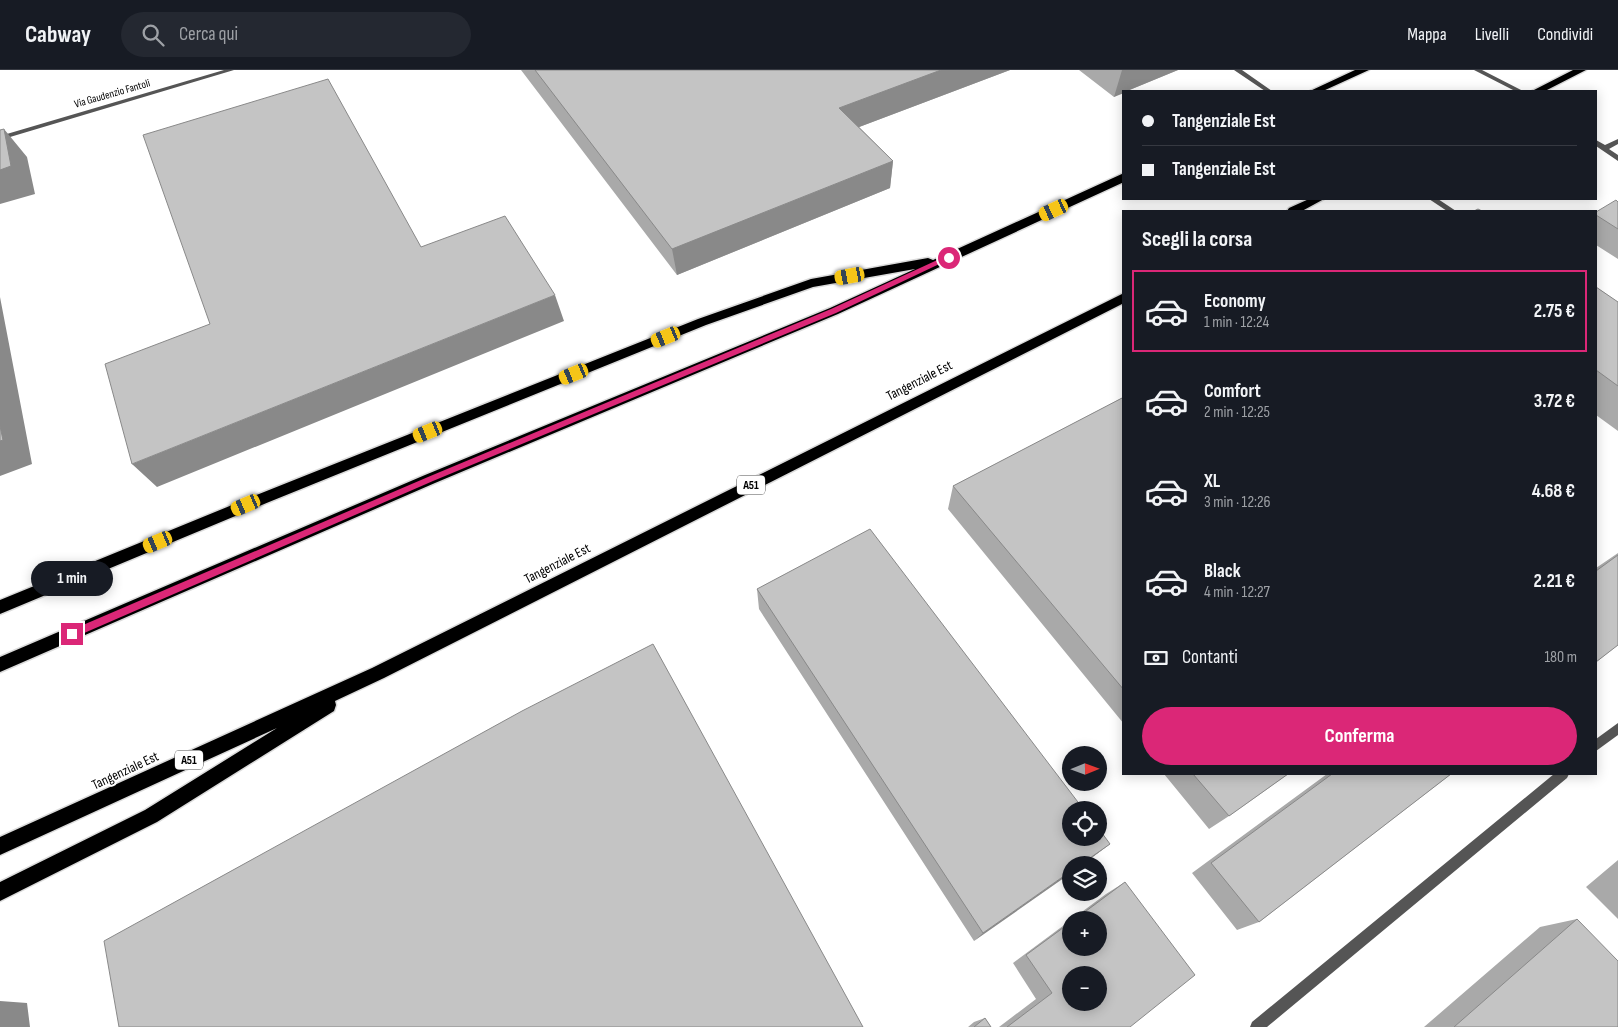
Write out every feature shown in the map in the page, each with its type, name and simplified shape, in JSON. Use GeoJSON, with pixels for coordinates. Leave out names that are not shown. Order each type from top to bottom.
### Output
{"type":"FeatureCollection","features":[{"type":"Feature","properties":{"kind":"highway"},"geometry":{"type":"LineString","coordinates":[[1317,90],[1364,70]]}},
{"type":"Feature","properties":{"kind":"highway"},"geometry":{"type":"LineString","coordinates":[[1540,90],[1581,70]]}},
{"type":"Feature","properties":{"kind":"highway"},"geometry":{"type":"LineString","coordinates":[[0,665],[430,479],[834,311],[1122,178]]}},
{"type":"Feature","properties":{"kind":"highway"},"geometry":{"type":"LineString","coordinates":[[1295,210],[1316,200]]}},
{"type":"Feature","properties":{"kind":"highway"},"geometry":{"type":"LineString","coordinates":[[0,607],[264,498],[712,319],[811,283],[949,258]]}},
{"type":"Feature","properties":{"kind":"highway","name":"Tangenziale Est"},"geometry":{"type":"LineString","coordinates":[[0,846],[378,673],[1122,298]]}},
{"type":"Feature","properties":{"kind":"highway"},"geometry":{"type":"LineString","coordinates":[[0,892],[151,816],[378,673]]}},
{"type":"Feature","properties":{"kind":"street","name":"Via Gaudenzio Fantoli"},"geometry":{"type":"LineString","coordinates":[[0,138],[231,70]]}},
{"type":"Feature","properties":{"kind":"street"},"geometry":{"type":"LineString","coordinates":[[1237,70],[1268,90]]}},
{"type":"Feature","properties":{"kind":"street"},"geometry":{"type":"LineString","coordinates":[[1477,70],[1518,90]]}},
{"type":"Feature","properties":{"kind":"street"},"geometry":{"type":"LineString","coordinates":[[1605,148],[1618,141]]}},
{"type":"Feature","properties":{"kind":"street"},"geometry":{"type":"LineString","coordinates":[[1597,143],[1618,159]]}},
{"type":"Feature","properties":{"kind":"street"},"geometry":{"type":"LineString","coordinates":[[1435,200],[1450,210]]}},
{"type":"Feature","properties":{"kind":"street"},"geometry":{"type":"LineString","coordinates":[[1597,745],[1618,728]]}},
{"type":"Feature","properties":{"kind":"street"},"geometry":{"type":"LineString","coordinates":[[1257,1027],[1562,775]]}},
{"type":"Feature","properties":{"kind":"building"},"geometry":{"type":"Polygon","coordinates":[[[535,70],[941,70],[839,108],[893,161],[672,249],[535,70]]]}},
{"type":"Feature","properties":{"kind":"building"},"geometry":{"type":"Polygon","coordinates":[[[328,79],[421,247],[505,216],[555,295],[132,464],[105,364],[210,324],[143,135],[328,79]]]}},
{"type":"Feature","properties":{"kind":"building"},"geometry":{"type":"Polygon","coordinates":[[[4,129],[11,166],[0,170],[0,130],[4,129]]]}},
{"type":"Feature","properties":{"kind":"building"},"geometry":{"type":"Polygon","coordinates":[[[1616,200],[1618,202],[1618,229],[1597,216],[1597,211],[1616,200]]]}},
{"type":"Feature","properties":{"kind":"building"},"geometry":{"type":"Polygon","coordinates":[[[1597,288],[1618,302],[1618,386],[1597,371],[1597,288]]]}},
{"type":"Feature","properties":{"kind":"building"},"geometry":{"type":"Polygon","coordinates":[[[1122,398],[1122,688],[953,486],[1122,398]]]}},
{"type":"Feature","properties":{"kind":"building"},"geometry":{"type":"Polygon","coordinates":[[[0,426],[3,440],[0,441],[0,426]]]}},
{"type":"Feature","properties":{"kind":"building"},"geometry":{"type":"Polygon","coordinates":[[[870,529],[1062,781],[1062,791],[1070,791],[1077,801],[1062,801],[1062,846],[1107,846],[1107,840],[1110,844],[1093,856],[1062,856],[1062,877],[983,933],[757,589],[870,529]]]}},
{"type":"Feature","properties":{"kind":"building"},"geometry":{"type":"Polygon","coordinates":[[[1618,555],[1618,645],[1597,661],[1597,570],[1618,555]]]}},
{"type":"Feature","properties":{"kind":"building"},"geometry":{"type":"Polygon","coordinates":[[[653,644],[863,1027],[119,1027],[104,941],[522,711],[653,644]]]}},
{"type":"Feature","properties":{"kind":"building"},"geometry":{"type":"Polygon","coordinates":[[[1194,775],[1287,775],[1229,816],[1194,775]]]}},
{"type":"Feature","properties":{"kind":"building"},"geometry":{"type":"Polygon","coordinates":[[[1331,775],[1450,775],[1259,922],[1211,863],[1331,775]]]}},
{"type":"Feature","properties":{"kind":"building"},"geometry":{"type":"Polygon","coordinates":[[[1125,882],[1195,975],[1130,1027],[1007,1027],[1052,993],[1026,955],[1062,929],[1062,956],[1107,956],[1107,911],[1086,911],[1100,901],[1107,901],[1107,895],[1125,882]]]}},
{"type":"Feature","properties":{"kind":"building"},"geometry":{"type":"Polygon","coordinates":[[[1577,919],[1618,961],[1618,1027],[1454,1027],[1577,919]]]}},
{"type":"Feature","properties":{"kind":"building"},"geometry":{"type":"Polygon","coordinates":[[[985,1018],[991,1027],[974,1027],[985,1018]]]}},
{"type":"Feature","properties":{"kind":"route"},"geometry":{"type":"LineString","coordinates":[[72,634],[430,479],[834,311],[949,258]]}}]}
